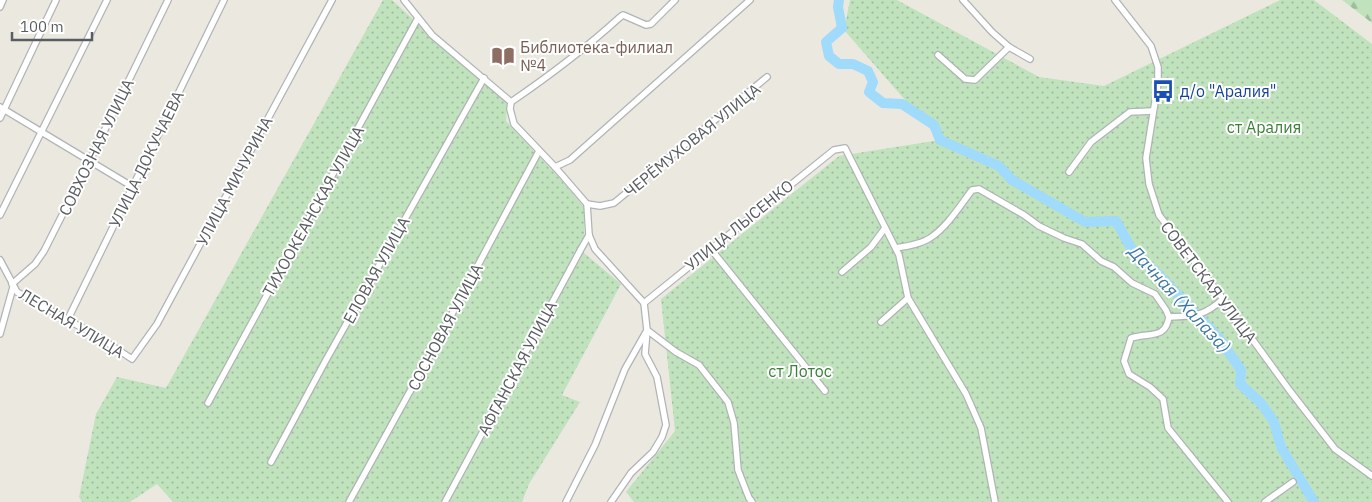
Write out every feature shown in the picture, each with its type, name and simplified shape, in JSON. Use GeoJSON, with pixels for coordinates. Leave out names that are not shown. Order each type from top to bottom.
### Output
{"type":"FeatureCollection","features":[{"type":"Feature","properties":{"kind":"street"},"geometry":{"type":"LineString","coordinates":[[0,7],[3,0]]}},
{"type":"Feature","properties":{"kind":"street"},"geometry":{"type":"LineString","coordinates":[[0,118],[2,108],[56,0]]}},
{"type":"Feature","properties":{"kind":"street"},"geometry":{"type":"LineString","coordinates":[[0,215],[107,0]]}},
{"type":"Feature","properties":{"kind":"street","name":"СОВХОЗНАЯ УЛИЦА"},"geometry":{"type":"LineString","coordinates":[[12,285],[39,259],[90,160],[168,0]]}},
{"type":"Feature","properties":{"kind":"street","name":"УЛИЦА ДОКУЧАЕВА"},"geometry":{"type":"LineString","coordinates":[[68,319],[224,0]]}},
{"type":"Feature","properties":{"kind":"street","name":"УЛИЦА МИЧУРИНА"},"geometry":{"type":"LineString","coordinates":[[132,359],[157,324],[332,0]]}},
{"type":"Feature","properties":{"kind":"street"},"geometry":{"type":"LineString","coordinates":[[404,0],[432,35],[511,102]]}},
{"type":"Feature","properties":{"kind":"street"},"geometry":{"type":"LineString","coordinates":[[611,502],[631,473],[653,452],[662,437],[666,424],[657,377],[645,354],[648,330],[644,303],[595,249],[590,235],[587,204],[514,124],[510,110],[511,102],[573,58],[623,15],[646,25],[651,24],[675,0]]}},
{"type":"Feature","properties":{"kind":"street"},"geometry":{"type":"LineString","coordinates":[[555,167],[570,160],[750,0]]}},
{"type":"Feature","properties":{"kind":"street"},"geometry":{"type":"LineString","coordinates":[[963,0],[992,32],[1010,47],[1030,59]]}},
{"type":"Feature","properties":{"kind":"street","name":"СОВЕТСКАЯ УЛИЦА"},"geometry":{"type":"LineString","coordinates":[[1115,0],[1151,46],[1158,67],[1158,83],[1146,158],[1149,184],[1159,215],[1335,449],[1372,476]]}},
{"type":"Feature","properties":{"kind":"street","name":"ТИХООКЕАНСКАЯ УЛИЦА"},"geometry":{"type":"LineString","coordinates":[[208,403],[418,18]]}},
{"type":"Feature","properties":{"kind":"street"},"geometry":{"type":"LineString","coordinates":[[938,55],[965,79],[975,80],[1010,47]]}},
{"type":"Feature","properties":{"kind":"street","name":"ЧЕРЁМУХОВАЯ УЛИЦА"},"geometry":{"type":"LineString","coordinates":[[587,204],[600,206],[614,203],[767,77]]}},
{"type":"Feature","properties":{"kind":"street","name":"ЕЛОВАЯ УЛИЦА"},"geometry":{"type":"LineString","coordinates":[[271,462],[330,352],[484,78]]}},
{"type":"Feature","properties":{"kind":"street"},"geometry":{"type":"LineString","coordinates":[[2,108],[133,187]]}},
{"type":"Feature","properties":{"kind":"street"},"geometry":{"type":"LineString","coordinates":[[1069,172],[1091,142],[1130,112],[1153,111]]}},
{"type":"Feature","properties":{"kind":"street","name":"УЛИЦА ЛЫСЕНКО"},"geometry":{"type":"LineString","coordinates":[[644,303],[834,150],[842,148],[848,152],[896,248],[908,298],[966,394],[981,428],[995,502]]}},
{"type":"Feature","properties":{"kind":"street","name":"СОСНОВАЯ УЛИЦА"},"geometry":{"type":"LineString","coordinates":[[349,502],[539,151]]}},
{"type":"Feature","properties":{"kind":"street"},"geometry":{"type":"LineString","coordinates":[[896,248],[931,238],[944,226],[972,190],[979,189],[1039,226],[1082,244],[1102,261],[1114,267],[1132,283],[1155,294],[1169,317],[1167,327],[1160,333],[1131,338],[1124,361],[1129,374],[1150,386],[1164,399],[1168,428],[1228,502]]}},
{"type":"Feature","properties":{"kind":"street"},"geometry":{"type":"LineString","coordinates":[[842,272],[871,247],[885,228]]}},
{"type":"Feature","properties":{"kind":"street","name":"АФГАНСКАЯ УЛИЦА"},"geometry":{"type":"LineString","coordinates":[[445,502],[581,248],[590,235]]}},
{"type":"Feature","properties":{"kind":"street"},"geometry":{"type":"LineString","coordinates":[[710,248],[825,390]]}},
{"type":"Feature","properties":{"kind":"street","name":"ЛЕСНАЯ УЛИЦА"},"geometry":{"type":"LineString","coordinates":[[0,260],[17,292],[68,319],[132,359]]}},
{"type":"Feature","properties":{"kind":"street"},"geometry":{"type":"LineString","coordinates":[[0,334],[12,285]]}},
{"type":"Feature","properties":{"kind":"street"},"geometry":{"type":"LineString","coordinates":[[881,322],[908,298]]}},
{"type":"Feature","properties":{"kind":"street"},"geometry":{"type":"LineString","coordinates":[[1169,317],[1196,316],[1213,308],[1223,299]]}},
{"type":"Feature","properties":{"kind":"street"},"geometry":{"type":"LineString","coordinates":[[648,330],[676,352],[699,365],[728,402],[734,423],[738,470],[749,501]]}},
{"type":"Feature","properties":{"kind":"street"},"geometry":{"type":"LineString","coordinates":[[566,502],[595,445],[625,369],[648,330]]}},
{"type":"Feature","properties":{"kind":"street"},"geometry":{"type":"LineString","coordinates":[[1265,502],[1293,482]]}},
{"type":"Feature","properties":{"kind":"green space"},"geometry":{"type":"Polygon","coordinates":[[[383,0],[392,0],[507,99],[506,121],[584,207],[584,253],[621,284],[562,395],[580,402],[529,484],[522,502],[173,502],[157,484],[130,502],[82,502],[79,497],[96,414],[117,377],[166,388],[383,0]]]}},
{"type":"Feature","properties":{"kind":"green space"},"geometry":{"type":"Polygon","coordinates":[[[850,0],[897,0],[1039,77],[1104,86],[1280,0],[1314,0],[1372,44],[1372,502],[634,502],[626,492],[675,431],[661,299],[839,156],[940,140],[844,30],[850,0]]]}},
{"type":"Feature","properties":{"kind":"green space"},"geometry":{"type":"Polygon","coordinates":[[[1342,0],[1372,0],[1372,23],[1342,0]]]}},
{"type":"Feature","properties":{"kind":"waterway","name":"Дачная (Халаза)"},"geometry":{"type":"LineString","coordinates":[[839,0],[838,7],[842,28],[826,42],[829,56],[839,64],[853,64],[868,71],[873,82],[869,92],[883,103],[902,104],[934,125],[940,140],[999,166],[1012,180],[1085,222],[1116,221],[1135,255],[1154,270],[1219,338],[1241,370],[1240,384],[1261,403],[1274,422],[1281,447],[1314,502]]}},
{"type":"Feature","properties":{"kind":"place","name":"Библиотека-филиал №4"},"geometry":{"type":"Point","coordinates":[503,56]}},
{"type":"Feature","properties":{"kind":"place","name":"д/о \"Аралия\""},"geometry":{"type":"Point","coordinates":[1163,91]}},
{"type":"Feature","properties":{"kind":"park label","name":"ст Аралия"},"geometry":{"type":"Point","coordinates":[1264,127]}},
{"type":"Feature","properties":{"kind":"park label","name":"ст Лотос"},"geometry":{"type":"Point","coordinates":[800,371]}}]}
